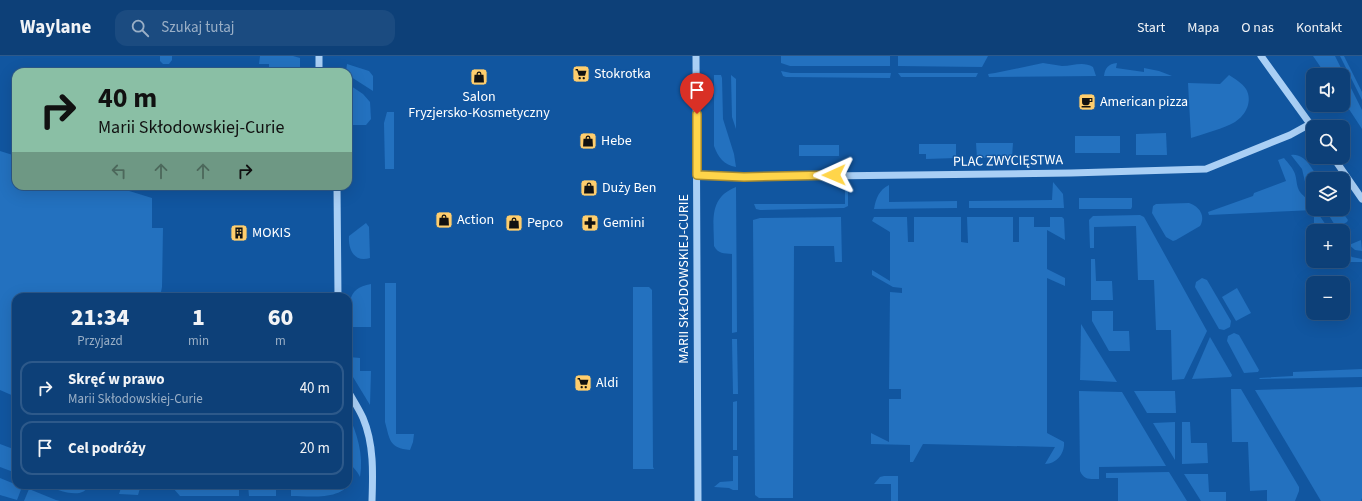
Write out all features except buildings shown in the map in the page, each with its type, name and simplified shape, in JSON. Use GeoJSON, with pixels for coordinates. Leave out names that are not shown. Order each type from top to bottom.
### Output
{"type":"FeatureCollection","features":[{"type":"Feature","properties":{"kind":"street"},"geometry":{"type":"LineString","coordinates":[[319,56],[319,68]]}},
{"type":"Feature","properties":{"kind":"street","name":"MARII SKŁODOWSKIEJ-CURIE"},"geometry":{"type":"LineString","coordinates":[[696,56],[698,501]]}},
{"type":"Feature","properties":{"kind":"street"},"geometry":{"type":"LineString","coordinates":[[1261,56],[1307,120]]}},
{"type":"Feature","properties":{"kind":"street","name":"PLAC ZWYCIĘSTWA"},"geometry":{"type":"LineString","coordinates":[[697,175],[744,177],[1063,173],[1206,169],[1306,128]]}},
{"type":"Feature","properties":{"kind":"street"},"geometry":{"type":"LineString","coordinates":[[1338,164],[1362,199]]}},
{"type":"Feature","properties":{"kind":"street"},"geometry":{"type":"LineString","coordinates":[[337,190],[338,293]]}},
{"type":"Feature","properties":{"kind":"street"},"geometry":{"type":"LineString","coordinates":[[352,398],[363,419],[368,433],[373,463],[372,501]]}},
{"type":"Feature","properties":{"kind":"shaded area"},"geometry":{"type":"Polygon","coordinates":[[[160,56],[172,56],[172,60],[169,64],[163,64],[160,61],[160,56]]]}},
{"type":"Feature","properties":{"kind":"shaded area"},"geometry":{"type":"Polygon","coordinates":[[[260,56],[293,56],[300,58],[300,68],[269,68],[269,64],[259,64],[260,56]]]}},
{"type":"Feature","properties":{"kind":"shaded area"},"geometry":{"type":"Polygon","coordinates":[[[781,56],[890,56],[890,66],[790,66],[781,63],[781,56]]]}},
{"type":"Feature","properties":{"kind":"shaded area"},"geometry":{"type":"Polygon","coordinates":[[[898,56],[988,56],[982,67],[898,66],[898,56]]]}},
{"type":"Feature","properties":{"kind":"shaded area"},"geometry":{"type":"Polygon","coordinates":[[[1313,56],[1335,56],[1341,68],[1321,68],[1313,56]]]}},
{"type":"Feature","properties":{"kind":"shaded area"},"geometry":{"type":"Polygon","coordinates":[[[1340,56],[1344,56],[1350,68],[1346,68],[1340,56]]]}},
{"type":"Feature","properties":{"kind":"shaded area"},"geometry":{"type":"Polygon","coordinates":[[[1043,63],[1062,66],[1085,64],[1093,67],[1096,76],[989,77],[988,74],[995,73],[1043,63]]]}},
{"type":"Feature","properties":{"kind":"shaded area"},"geometry":{"type":"Polygon","coordinates":[[[1117,63],[1116,68],[1144,72],[1144,68],[1159,71],[1172,76],[1104,76],[1105,71],[1111,64],[1117,63]]]}},
{"type":"Feature","properties":{"kind":"shaded area"},"geometry":{"type":"Polygon","coordinates":[[[347,64],[369,71],[373,76],[373,91],[352,78],[352,68],[346,68],[347,64]]]}},
{"type":"Feature","properties":{"kind":"shaded area"},"geometry":{"type":"Polygon","coordinates":[[[1350,68],[1362,92],[1362,100],[1350,76],[1350,68]]]}},
{"type":"Feature","properties":{"kind":"shaded area"},"geometry":{"type":"Polygon","coordinates":[[[781,71],[791,73],[891,73],[890,78],[786,77],[783,76],[781,71]]]}},
{"type":"Feature","properties":{"kind":"shaded area"},"geometry":{"type":"Polygon","coordinates":[[[898,73],[978,73],[976,77],[901,77],[898,73]]]}},
{"type":"Feature","properties":{"kind":"shaded area"},"geometry":{"type":"Polygon","coordinates":[[[714,75],[721,75],[722,78],[723,119],[734,154],[736,167],[722,160],[717,154],[714,146],[714,75]]]}},
{"type":"Feature","properties":{"kind":"shaded area"},"geometry":{"type":"Polygon","coordinates":[[[731,75],[736,79],[736,129],[732,117],[731,75]]]}},
{"type":"Feature","properties":{"kind":"shaded area"},"geometry":{"type":"Polygon","coordinates":[[[1229,75],[1246,89],[1249,98],[1245,112],[1239,119],[1231,124],[1191,138],[1188,83],[1220,84],[1229,75]]]}},
{"type":"Feature","properties":{"kind":"shaded area"},"geometry":{"type":"Polygon","coordinates":[[[1350,86],[1362,110],[1362,129],[1350,111],[1350,86]]]}},
{"type":"Feature","properties":{"kind":"shaded area"},"geometry":{"type":"Polygon","coordinates":[[[352,87],[363,94],[370,102],[371,119],[366,125],[352,125],[352,87]]]}},
{"type":"Feature","properties":{"kind":"shaded area"},"geometry":{"type":"Polygon","coordinates":[[[387,112],[394,112],[394,169],[385,169],[384,123],[387,112]]]}},
{"type":"Feature","properties":{"kind":"shaded area"},"geometry":{"type":"Polygon","coordinates":[[[1166,133],[1167,155],[1136,155],[1136,134],[1166,133]]]}},
{"type":"Feature","properties":{"kind":"shaded area"},"geometry":{"type":"Polygon","coordinates":[[[1075,136],[1120,136],[1120,153],[1075,153],[1075,136]]]}},
{"type":"Feature","properties":{"kind":"shaded area"},"geometry":{"type":"Polygon","coordinates":[[[976,143],[1013,143],[1012,157],[977,158],[976,143]]]}},
{"type":"Feature","properties":{"kind":"shaded area"},"geometry":{"type":"Polygon","coordinates":[[[919,144],[956,144],[956,158],[926,159],[926,154],[919,154],[919,144]]]}},
{"type":"Feature","properties":{"kind":"shaded area"},"geometry":{"type":"Polygon","coordinates":[[[799,145],[839,145],[839,156],[799,156],[799,145]]]}},
{"type":"Feature","properties":{"kind":"shaded area"},"geometry":{"type":"Polygon","coordinates":[[[0,151],[12,155],[12,190],[126,190],[152,198],[152,228],[163,228],[161,293],[12,293],[12,395],[0,390],[0,151]]]}},
{"type":"Feature","properties":{"kind":"shaded area"},"geometry":{"type":"Polygon","coordinates":[[[1291,155],[1300,156],[1306,160],[1306,164],[1310,164],[1315,172],[1306,172],[1306,186],[1302,169],[1291,155]]]}},
{"type":"Feature","properties":{"kind":"shaded area"},"geometry":{"type":"Polygon","coordinates":[[[1284,158],[1294,172],[1298,188],[1306,198],[1306,210],[1209,215],[1208,212],[1253,196],[1254,193],[1286,181],[1278,160],[1284,158]]]}},
{"type":"Feature","properties":{"kind":"shaded area"},"geometry":{"type":"Polygon","coordinates":[[[1053,182],[1063,194],[1064,208],[969,208],[969,201],[1052,200],[1053,182]]]}},
{"type":"Feature","properties":{"kind":"shaded area"},"geometry":{"type":"Polygon","coordinates":[[[889,185],[889,202],[957,201],[957,208],[874,209],[878,195],[889,185]]]}},
{"type":"Feature","properties":{"kind":"shaded area"},"geometry":{"type":"Polygon","coordinates":[[[845,186],[848,190],[848,206],[844,208],[760,210],[756,209],[754,204],[845,204],[845,186]]]}},
{"type":"Feature","properties":{"kind":"shaded area"},"geometry":{"type":"Polygon","coordinates":[[[736,187],[737,332],[732,333],[732,254],[719,252],[714,246],[714,211],[721,197],[736,187]]]}},
{"type":"Feature","properties":{"kind":"shaded area"},"geometry":{"type":"Polygon","coordinates":[[[1079,198],[1132,198],[1132,207],[1131,209],[1079,209],[1079,198]]]}},
{"type":"Feature","properties":{"kind":"shaded area"},"geometry":{"type":"Polygon","coordinates":[[[1189,203],[1196,206],[1202,215],[1202,222],[1200,226],[1173,241],[1166,237],[1152,213],[1153,206],[1156,204],[1189,203]]]}},
{"type":"Feature","properties":{"kind":"shaded area"},"geometry":{"type":"Polygon","coordinates":[[[1140,215],[1144,217],[1207,331],[1184,379],[1172,380],[1171,330],[1156,330],[1154,280],[1138,280],[1136,226],[1094,227],[1094,248],[1090,248],[1089,220],[1093,216],[1140,215]]]}},
{"type":"Feature","properties":{"kind":"shaded area"},"geometry":{"type":"Polygon","coordinates":[[[1314,216],[1320,216],[1325,224],[1314,224],[1314,216]]]}},
{"type":"Feature","properties":{"kind":"shaded area"},"geometry":{"type":"Polygon","coordinates":[[[1329,216],[1345,216],[1348,220],[1343,224],[1334,224],[1329,216]]]}},
{"type":"Feature","properties":{"kind":"shaded area"},"geometry":{"type":"Polygon","coordinates":[[[841,217],[842,262],[835,262],[834,246],[794,246],[793,498],[759,498],[755,495],[753,220],[760,218],[841,217]]]}},
{"type":"Feature","properties":{"kind":"shaded area"},"geometry":{"type":"Polygon","coordinates":[[[874,217],[907,217],[908,242],[914,242],[914,217],[961,217],[961,242],[968,243],[967,217],[1013,217],[1013,242],[1019,242],[1019,217],[1034,217],[1034,227],[1050,227],[1050,217],[1062,217],[1064,219],[1065,240],[1047,230],[1047,269],[1065,278],[1065,286],[1047,278],[1047,433],[1064,442],[1062,454],[1057,460],[1049,464],[1045,464],[1055,447],[923,444],[913,462],[910,462],[910,445],[871,444],[871,433],[889,442],[889,399],[901,399],[901,389],[889,389],[890,292],[902,293],[902,288],[893,287],[872,275],[872,270],[890,281],[890,232],[872,221],[874,217]]]}},
{"type":"Feature","properties":{"kind":"shaded area"},"geometry":{"type":"Polygon","coordinates":[[[366,223],[369,227],[370,258],[364,259],[356,257],[353,254],[349,236],[366,223]]]}},
{"type":"Feature","properties":{"kind":"shaded area"},"geometry":{"type":"Polygon","coordinates":[[[1361,240],[1362,251],[1355,250],[1350,245],[1361,240]]]}},
{"type":"Feature","properties":{"kind":"shaded area"},"geometry":{"type":"Polygon","coordinates":[[[1350,255],[1362,259],[1362,262],[1350,262],[1350,255]]]}},
{"type":"Feature","properties":{"kind":"shaded area"},"geometry":{"type":"Polygon","coordinates":[[[1091,259],[1095,259],[1096,281],[1112,281],[1113,300],[1091,300],[1091,259]]]}},
{"type":"Feature","properties":{"kind":"shaded area"},"geometry":{"type":"Polygon","coordinates":[[[1202,278],[1207,280],[1231,321],[1230,327],[1224,330],[1219,329],[1195,287],[1196,282],[1202,278]]]}},
{"type":"Feature","properties":{"kind":"shaded area"},"geometry":{"type":"Polygon","coordinates":[[[385,283],[396,283],[396,434],[414,434],[410,450],[394,445],[385,422],[385,283]]]}},
{"type":"Feature","properties":{"kind":"shaded area"},"geometry":{"type":"Polygon","coordinates":[[[371,284],[371,327],[352,327],[352,296],[357,289],[371,284]]]}},
{"type":"Feature","properties":{"kind":"shaded area"},"geometry":{"type":"Polygon","coordinates":[[[633,287],[649,287],[652,290],[654,469],[633,469],[633,287]]]}},
{"type":"Feature","properties":{"kind":"shaded area"},"geometry":{"type":"Polygon","coordinates":[[[1237,288],[1251,313],[1236,321],[1222,297],[1237,288]]]}},
{"type":"Feature","properties":{"kind":"shaded area"},"geometry":{"type":"Polygon","coordinates":[[[1092,311],[1113,311],[1113,331],[1129,331],[1130,351],[1109,351],[1092,321],[1092,311]]]}},
{"type":"Feature","properties":{"kind":"shaded area"},"geometry":{"type":"Polygon","coordinates":[[[1081,324],[1117,382],[1080,380],[1081,324]]]}},
{"type":"Feature","properties":{"kind":"shaded area"},"geometry":{"type":"Polygon","coordinates":[[[1234,333],[1239,335],[1259,370],[1258,372],[1244,373],[1227,341],[1228,336],[1234,333]]]}},
{"type":"Feature","properties":{"kind":"shaded area"},"geometry":{"type":"Polygon","coordinates":[[[1210,337],[1232,375],[1231,377],[1192,379],[1210,337]]]}},
{"type":"Feature","properties":{"kind":"shaded area"},"geometry":{"type":"Polygon","coordinates":[[[732,339],[737,339],[738,394],[733,394],[732,339]]]}},
{"type":"Feature","properties":{"kind":"shaded area"},"geometry":{"type":"Polygon","coordinates":[[[352,357],[360,358],[360,371],[371,371],[370,405],[353,377],[352,357]]]}},
{"type":"Feature","properties":{"kind":"shaded area"},"geometry":{"type":"Polygon","coordinates":[[[1362,369],[1362,377],[1259,378],[1293,376],[1293,372],[1362,369]]]}},
{"type":"Feature","properties":{"kind":"shaded area"},"geometry":{"type":"Polygon","coordinates":[[[1362,387],[1361,501],[1321,501],[1255,390],[1362,387]]]}},
{"type":"Feature","properties":{"kind":"shaded area"},"geometry":{"type":"Polygon","coordinates":[[[1231,389],[1241,389],[1299,487],[1295,501],[1267,501],[1267,490],[1250,491],[1248,442],[1232,442],[1231,389]]]}},
{"type":"Feature","properties":{"kind":"shaded area"},"geometry":{"type":"Polygon","coordinates":[[[1079,391],[1122,392],[1166,466],[1099,467],[1099,479],[1090,479],[1083,476],[1080,471],[1079,391]]]}},
{"type":"Feature","properties":{"kind":"shaded area"},"geometry":{"type":"Polygon","coordinates":[[[1134,391],[1175,391],[1176,413],[1147,413],[1134,391]]]}},
{"type":"Feature","properties":{"kind":"shaded area"},"geometry":{"type":"Polygon","coordinates":[[[737,401],[737,450],[733,450],[733,402],[737,401]]]}},
{"type":"Feature","properties":{"kind":"shaded area"},"geometry":{"type":"Polygon","coordinates":[[[1175,422],[1175,460],[1153,423],[1175,422]]]}},
{"type":"Feature","properties":{"kind":"shaded area"},"geometry":{"type":"Polygon","coordinates":[[[1182,422],[1190,422],[1191,443],[1207,443],[1208,463],[1182,464],[1182,422]]]}},
{"type":"Feature","properties":{"kind":"shaded area"},"geometry":{"type":"Polygon","coordinates":[[[352,424],[359,444],[361,461],[360,477],[352,465],[352,424]]]}},
{"type":"Feature","properties":{"kind":"shaded area"},"geometry":{"type":"Polygon","coordinates":[[[0,444],[12,448],[12,472],[0,467],[0,444]]]}},
{"type":"Feature","properties":{"kind":"shaded area"},"geometry":{"type":"Polygon","coordinates":[[[733,456],[738,456],[738,490],[714,487],[720,482],[733,481],[733,456]]]}},
{"type":"Feature","properties":{"kind":"shaded area"},"geometry":{"type":"Polygon","coordinates":[[[1169,472],[1187,501],[1118,501],[1118,478],[1106,478],[1106,473],[1169,472]]]}},
{"type":"Feature","properties":{"kind":"shaded area"},"geometry":{"type":"Polygon","coordinates":[[[1184,474],[1208,474],[1209,492],[1226,492],[1226,501],[1201,501],[1184,474]]]}},
{"type":"Feature","properties":{"kind":"shaded area"},"geometry":{"type":"Polygon","coordinates":[[[898,476],[898,501],[891,501],[891,484],[874,484],[880,477],[898,476]]]}},
{"type":"Feature","properties":{"kind":"shaded area"},"geometry":{"type":"Polygon","coordinates":[[[0,478],[12,483],[12,489],[21,489],[17,500],[0,495],[0,478]]]}},
{"type":"Feature","properties":{"kind":"shaded area"},"geometry":{"type":"Polygon","coordinates":[[[29,489],[56,500],[60,501],[24,501],[29,489]]]}},
{"type":"Feature","properties":{"kind":"shaded area"},"geometry":{"type":"Polygon","coordinates":[[[57,489],[87,489],[76,493],[57,489]]]}},
{"type":"Feature","properties":{"kind":"shaded area"},"geometry":{"type":"Polygon","coordinates":[[[121,489],[140,489],[138,495],[119,494],[121,489]]]}},
{"type":"Feature","properties":{"kind":"shaded area"},"geometry":{"type":"Polygon","coordinates":[[[174,489],[239,489],[239,496],[180,496],[174,489]]]}},
{"type":"Feature","properties":{"kind":"shaded area"},"geometry":{"type":"Polygon","coordinates":[[[248,489],[276,489],[276,496],[249,496],[248,489]]]}},
{"type":"Feature","properties":{"kind":"shaded area"},"geometry":{"type":"Polygon","coordinates":[[[291,489],[344,489],[334,494],[325,496],[291,496],[291,489]]]}},
{"type":"Feature","properties":{"kind":"place","name":"Stokrotka"},"geometry":{"type":"Point","coordinates":[581,74]}},
{"type":"Feature","properties":{"kind":"place","name":"Salon Fryzjersko-Kosmetyczny"},"geometry":{"type":"Point","coordinates":[479,77]}},
{"type":"Feature","properties":{"kind":"place","name":"American pizza"},"geometry":{"type":"Point","coordinates":[1087,102]}},
{"type":"Feature","properties":{"kind":"place","name":"Hebe"},"geometry":{"type":"Point","coordinates":[588,141]}},
{"type":"Feature","properties":{"kind":"place","name":"Duży Ben"},"geometry":{"type":"Point","coordinates":[589,188]}},
{"type":"Feature","properties":{"kind":"place","name":"Action"},"geometry":{"type":"Point","coordinates":[444,220]}},
{"type":"Feature","properties":{"kind":"place","name":"Pepco"},"geometry":{"type":"Point","coordinates":[514,223]}},
{"type":"Feature","properties":{"kind":"place","name":"Gemini"},"geometry":{"type":"Point","coordinates":[590,223]}},
{"type":"Feature","properties":{"kind":"place","name":"MOKIS"},"geometry":{"type":"Point","coordinates":[239,233]}},
{"type":"Feature","properties":{"kind":"place","name":"Aldi"},"geometry":{"type":"Point","coordinates":[583,383]}},
{"type":"Feature","properties":{"kind":"route"},"geometry":{"type":"LineString","coordinates":[[697,114],[697,175],[744,177],[834,175]]}}]}
